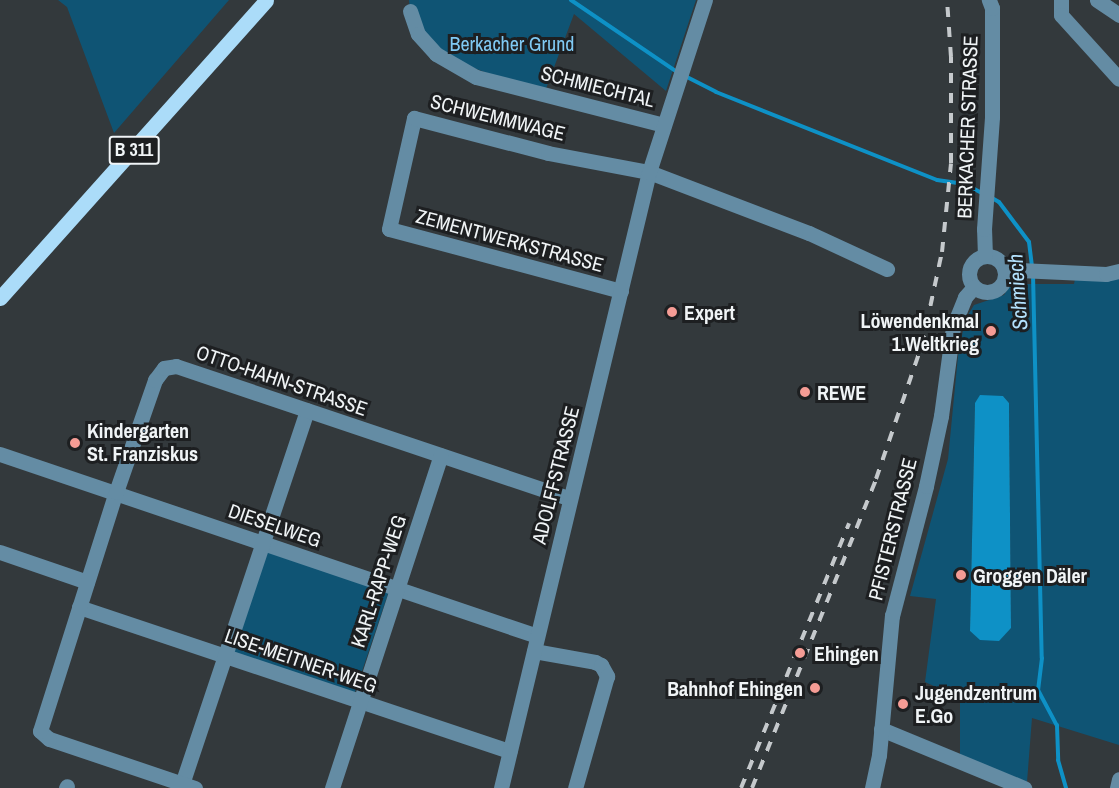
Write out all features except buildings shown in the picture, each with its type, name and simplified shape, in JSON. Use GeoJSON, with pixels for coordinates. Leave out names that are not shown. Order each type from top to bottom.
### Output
{"type":"FeatureCollection","features":[{"type":"Feature","properties":{"kind":"main road","name":"B 311"},"geometry":{"type":"LineString","coordinates":[[0,298],[266,0]]}},
{"type":"Feature","properties":{"kind":"street","name":"ADOLFFSTRASSE"},"geometry":{"type":"LineString","coordinates":[[501,788],[649,172],[705,0]]}},
{"type":"Feature","properties":{"kind":"street","name":"BERKACHER STRASSE"},"geometry":{"type":"LineString","coordinates":[[985,256],[985,214],[992,117],[989,0]]}},
{"type":"Feature","properties":{"kind":"street"},"geometry":{"type":"LineString","coordinates":[[1061,0],[1061,15],[1119,79]]}},
{"type":"Feature","properties":{"kind":"street"},"geometry":{"type":"LineString","coordinates":[[1097,0],[1119,15]]}},
{"type":"Feature","properties":{"kind":"street","name":"SCHMIECHTAL"},"geometry":{"type":"LineString","coordinates":[[410,11],[418,34],[436,54],[476,77],[664,125]]}},
{"type":"Feature","properties":{"kind":"street","name":"SCHWEMMWAGE"},"geometry":{"type":"LineString","coordinates":[[388,229],[414,118],[548,153],[649,172]]}},
{"type":"Feature","properties":{"kind":"street"},"geometry":{"type":"LineString","coordinates":[[649,172],[809,233],[887,268]]}},
{"type":"Feature","properties":{"kind":"street","name":"ZEMENTWERKSTRASSE"},"geometry":{"type":"LineString","coordinates":[[388,229],[621,291]]}},
{"type":"Feature","properties":{"kind":"street"},"geometry":{"type":"LineString","coordinates":[[1012,272],[995,290],[983,292],[974,287],[969,270],[975,260],[985,256],[997,259],[1012,272],[1106,274],[1119,271]]}},
{"type":"Feature","properties":{"kind":"street","name":"PFISTERSTRASSE"},"geometry":{"type":"LineString","coordinates":[[872,788],[881,729],[892,616],[926,486],[941,416],[953,327],[964,297],[974,287]]}},
{"type":"Feature","properties":{"kind":"street","name":"OTTO-HAHN-STRASSE"},"geometry":{"type":"LineString","coordinates":[[188,786],[42,736],[41,725],[154,380],[164,368],[176,366],[569,498]]}},
{"type":"Feature","properties":{"kind":"street"},"geometry":{"type":"LineString","coordinates":[[188,786],[224,656],[307,410]]}},
{"type":"Feature","properties":{"kind":"street","name":"DIESELWEG"},"geometry":{"type":"LineString","coordinates":[[0,454],[398,589],[535,643],[601,665],[607,676],[575,788]]}},
{"type":"Feature","properties":{"kind":"street","name":"KARL-RAPP-WEG"},"geometry":{"type":"LineString","coordinates":[[332,788],[441,455]]}},
{"type":"Feature","properties":{"kind":"street"},"geometry":{"type":"LineString","coordinates":[[0,552],[87,582]]}},
{"type":"Feature","properties":{"kind":"street","name":"LISE-MEITNER-WEG"},"geometry":{"type":"LineString","coordinates":[[79,607],[510,751]]}},
{"type":"Feature","properties":{"kind":"street"},"geometry":{"type":"LineString","coordinates":[[881,729],[1024,788]]}},
{"type":"Feature","properties":{"kind":"street"},"geometry":{"type":"LineString","coordinates":[[1117,788],[1119,779]]}},
{"type":"Feature","properties":{"kind":"green space"},"geometry":{"type":"Polygon","coordinates":[[[58,0],[229,0],[114,133],[67,7],[58,0]]]}},
{"type":"Feature","properties":{"kind":"green space","name":"Berkacher Grund"},"geometry":{"type":"Polygon","coordinates":[[[409,0],[696,0],[666,91],[574,14],[544,94],[436,54],[410,11],[409,0]]]}},
{"type":"Feature","properties":{"kind":"green space"},"geometry":{"type":"Polygon","coordinates":[[[1119,271],[1119,745],[1032,718],[1027,782],[960,755],[960,698],[925,682],[936,599],[910,596],[948,459],[958,356],[965,320],[974,305],[1004,295],[1011,284],[1074,284],[1076,274],[1119,271]],[[1003,396],[975,403],[970,631],[981,640],[1011,628],[1009,403],[1003,396]]]}},
{"type":"Feature","properties":{"kind":"green space"},"geometry":{"type":"Polygon","coordinates":[[[266,550],[389,591],[354,695],[231,653],[266,550]]]}},
{"type":"Feature","properties":{"kind":"shaded area"},"geometry":{"type":"Polygon","coordinates":[[[980,395],[1003,396],[1009,403],[1011,628],[999,641],[980,640],[970,631],[975,403],[980,395]]]}},
{"type":"Feature","properties":{"kind":"waterway","name":"Schmiech"},"geometry":{"type":"LineString","coordinates":[[571,0],[677,72]]}},
{"type":"Feature","properties":{"kind":"waterway","name":"Schmiech"},"geometry":{"type":"LineString","coordinates":[[683,75],[716,92],[937,180],[965,184],[982,193]]}},
{"type":"Feature","properties":{"kind":"waterway","name":"Schmiech"},"geometry":{"type":"LineString","coordinates":[[992,198],[999,202],[1029,242],[1032,266]]}},
{"type":"Feature","properties":{"kind":"waterway","name":"Schmiech"},"geometry":{"type":"LineString","coordinates":[[1033,274],[1042,658],[1038,690],[1057,725],[1058,760],[1066,788]]}},
{"type":"Feature","properties":{"kind":"railway"},"geometry":{"type":"LineString","coordinates":[[752,788],[876,479],[922,345],[942,252],[951,163],[951,57],[947,0]]}},
{"type":"Feature","properties":{"kind":"railway"},"geometry":{"type":"LineString","coordinates":[[741,788],[849,523]]}},
{"type":"Feature","properties":{"kind":"place","name":"Expert"},"geometry":{"type":"Point","coordinates":[672,312]}},
{"type":"Feature","properties":{"kind":"place","name":"Löwendenkmal 1.Weltkrieg"},"geometry":{"type":"Point","coordinates":[991,331]}},
{"type":"Feature","properties":{"kind":"place","name":"REWE"},"geometry":{"type":"Point","coordinates":[805,392]}},
{"type":"Feature","properties":{"kind":"place","name":"Kindergarten St. Franziskus"},"geometry":{"type":"Point","coordinates":[75,443]}},
{"type":"Feature","properties":{"kind":"place","name":"Groggen Däler"},"geometry":{"type":"Point","coordinates":[961,575]}},
{"type":"Feature","properties":{"kind":"place","name":"Ehingen"},"geometry":{"type":"Point","coordinates":[800,653]}},
{"type":"Feature","properties":{"kind":"place","name":"Bahnhof Ehingen"},"geometry":{"type":"Point","coordinates":[815,688]}},
{"type":"Feature","properties":{"kind":"place","name":"Jugendzentrum E.Go"},"geometry":{"type":"Point","coordinates":[903,704]}}]}
